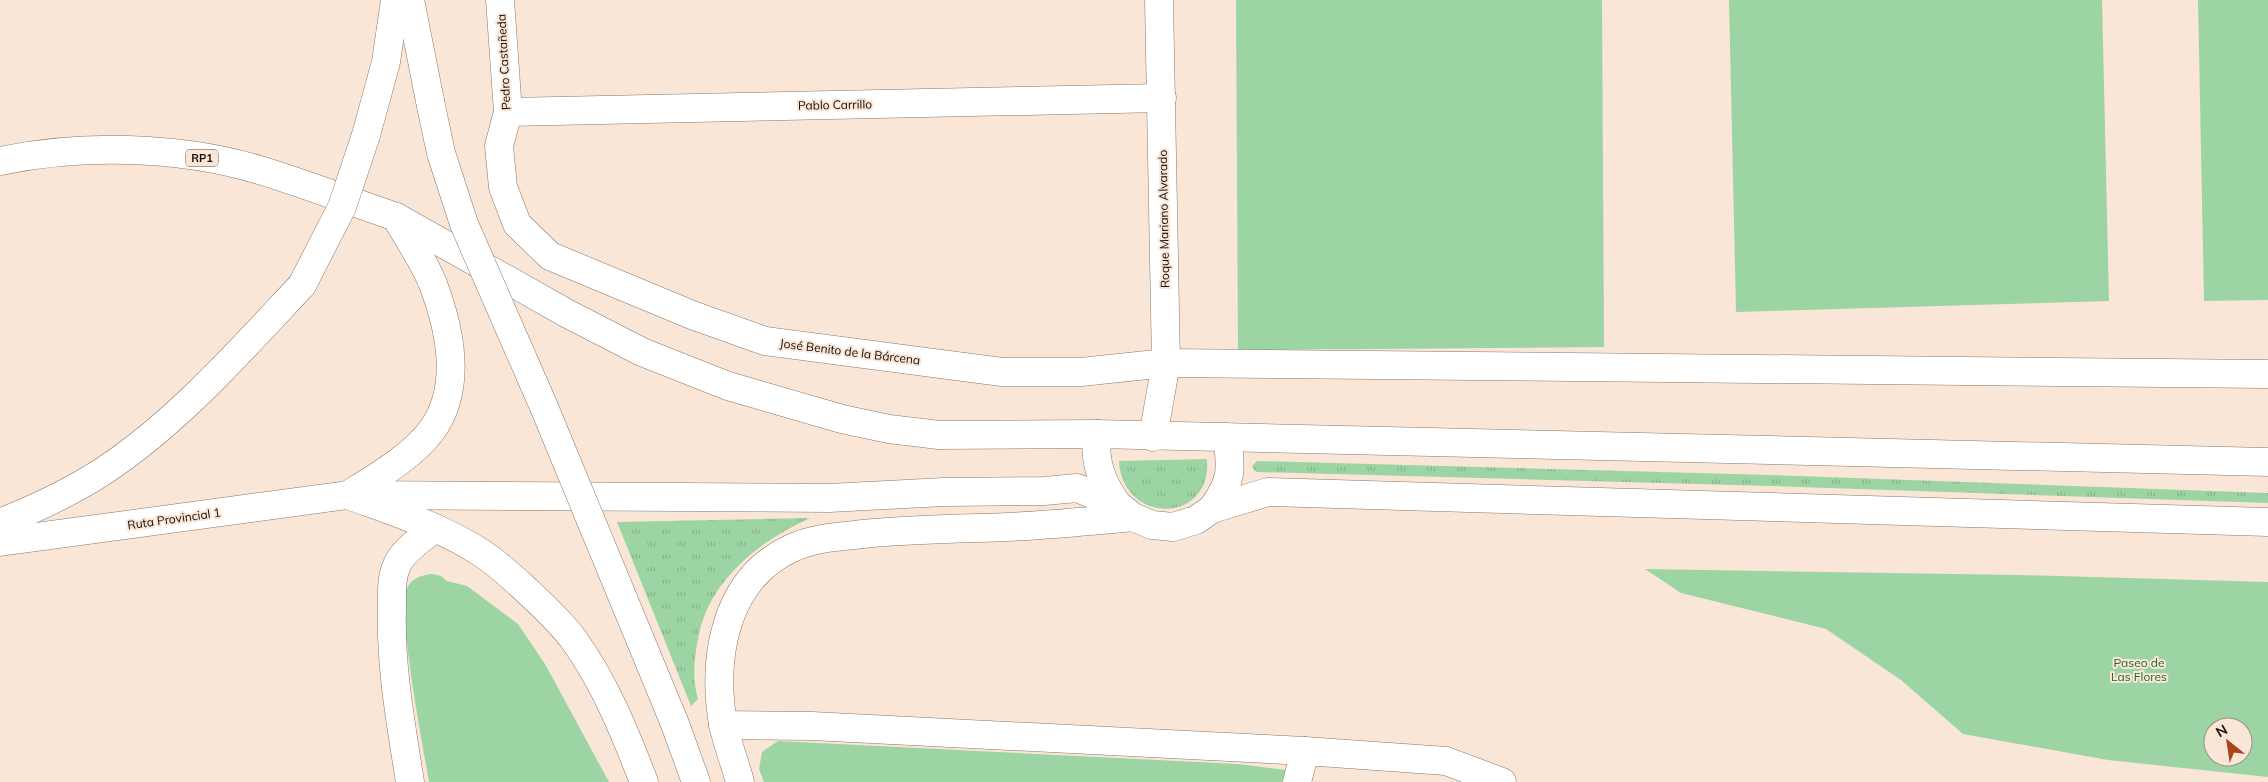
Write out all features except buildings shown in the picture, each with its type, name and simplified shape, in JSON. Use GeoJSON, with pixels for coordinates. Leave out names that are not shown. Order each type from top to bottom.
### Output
{"type":"FeatureCollection","features":[{"type":"Feature","properties":{"kind":"main road"},"geometry":{"type":"LineString","coordinates":[[0,524],[89,480],[160,428],[231,360],[302,285],[342,207],[366,135],[386,62],[394,0]]}},
{"type":"Feature","properties":{"kind":"main road"},"geometry":{"type":"LineString","coordinates":[[410,0],[441,154],[464,224],[547,416],[649,661],[696,782]]}},
{"type":"Feature","properties":{"kind":"main road","name":"Pedro Castañeda"},"geometry":{"type":"LineString","coordinates":[[500,0],[508,112],[499,146],[503,187],[517,224],[550,256]]}},
{"type":"Feature","properties":{"kind":"main road","name":"Roque Mariano Alvarado"},"geometry":{"type":"LineString","coordinates":[[1153,437],[1166,364],[1159,0]]}},
{"type":"Feature","properties":{"kind":"main road","name":"Pablo Carrillo"},"geometry":{"type":"LineString","coordinates":[[508,112],[1162,98]]}},
{"type":"Feature","properties":{"kind":"main road","name":"RP1"},"geometry":{"type":"LineString","coordinates":[[0,161],[32,154],[109,150],[191,155],[255,169],[396,217],[568,314],[626,343],[728,386],[842,419],[889,429],[938,435],[1097,434],[1153,437],[1228,437],[2268,462]]}},
{"type":"Feature","properties":{"kind":"main road"},"geometry":{"type":"LineString","coordinates":[[348,495],[394,466],[432,430],[443,409],[452,376],[447,333],[432,282],[396,217]]}},
{"type":"Feature","properties":{"kind":"main road","name":"José Benito de la Bárcena"},"geometry":{"type":"LineString","coordinates":[[550,256],[692,315],[765,341],[1002,372],[1081,372],[1166,364],[2268,374]]}},
{"type":"Feature","properties":{"kind":"main road"},"geometry":{"type":"LineString","coordinates":[[1097,434],[1095,453],[1098,470],[1105,487],[1125,510]]}},
{"type":"Feature","properties":{"kind":"main road"},"geometry":{"type":"LineString","coordinates":[[1212,509],[1225,491],[1231,467],[1228,437]]}},
{"type":"Feature","properties":{"kind":"main road","name":"Ruta Provincial 1"},"geometry":{"type":"LineString","coordinates":[[0,542],[348,495],[829,498],[944,492],[1044,492],[1077,488],[1125,510],[1152,525],[1174,527],[1196,520],[1212,509]]}},
{"type":"Feature","properties":{"kind":"main road"},"geometry":{"type":"LineString","coordinates":[[1212,509],[1268,492],[2268,522]]}},
{"type":"Feature","properties":{"kind":"main road"},"geometry":{"type":"LineString","coordinates":[[348,495],[435,528],[484,554],[506,571],[542,605],[573,639],[599,680],[620,722],[644,782]]}},
{"type":"Feature","properties":{"kind":"main road"},"geometry":{"type":"LineString","coordinates":[[740,782],[724,724],[719,678],[721,643],[732,610],[744,588],[763,567],[792,548],[824,538],[883,531],[1028,527],[1125,510]]}},
{"type":"Feature","properties":{"kind":"main road"},"geometry":{"type":"LineString","coordinates":[[410,782],[394,681],[391,628],[392,580],[397,563],[410,548],[435,528]]}},
{"type":"Feature","properties":{"kind":"main road"},"geometry":{"type":"LineString","coordinates":[[724,724],[812,726],[1305,751],[1446,761],[1502,782]]}},
{"type":"Feature","properties":{"kind":"main road"},"geometry":{"type":"LineString","coordinates":[[1298,782],[1305,751]]}},
{"type":"Feature","properties":{"kind":"green space"},"geometry":{"type":"Polygon","coordinates":[[[1236,0],[1602,0],[1604,347],[1238,350],[1236,0]]]}},
{"type":"Feature","properties":{"kind":"green space"},"geometry":{"type":"Polygon","coordinates":[[[1729,0],[2102,0],[2109,301],[1736,312],[1729,0]]]}},
{"type":"Feature","properties":{"kind":"green space"},"geometry":{"type":"Polygon","coordinates":[[[2198,0],[2268,0],[2268,300],[2204,301],[2198,0]]]}},
{"type":"Feature","properties":{"kind":"green space"},"geometry":{"type":"Polygon","coordinates":[[[1207,459],[1205,481],[1196,496],[1183,506],[1166,509],[1150,506],[1135,497],[1124,482],[1119,461],[1207,459]]]}},
{"type":"Feature","properties":{"kind":"green space"},"geometry":{"type":"Polygon","coordinates":[[[1257,461],[1770,475],[2268,493],[2268,503],[1770,486],[1257,472],[1252,466],[1257,461]]]}},
{"type":"Feature","properties":{"kind":"green space"},"geometry":{"type":"Polygon","coordinates":[[[810,518],[772,538],[739,565],[724,581],[704,618],[698,639],[694,669],[698,699],[691,706],[617,522],[810,518]]]}},
{"type":"Feature","properties":{"kind":"green space","name":"Paseo de Las Flores"},"geometry":{"type":"Polygon","coordinates":[[[1645,569],[2019,575],[2268,582],[2268,777],[2108,760],[1963,734],[1901,680],[1826,629],[1681,593],[1645,569]]]}},
{"type":"Feature","properties":{"kind":"green space"},"geometry":{"type":"Polygon","coordinates":[[[432,574],[441,576],[447,581],[467,586],[518,624],[545,664],[609,782],[429,782],[408,650],[405,601],[407,588],[414,579],[432,574]]]}},
{"type":"Feature","properties":{"kind":"green space"},"geometry":{"type":"Polygon","coordinates":[[[778,741],[1238,764],[1286,770],[1282,782],[764,782],[759,769],[762,752],[778,741]]]}}]}
